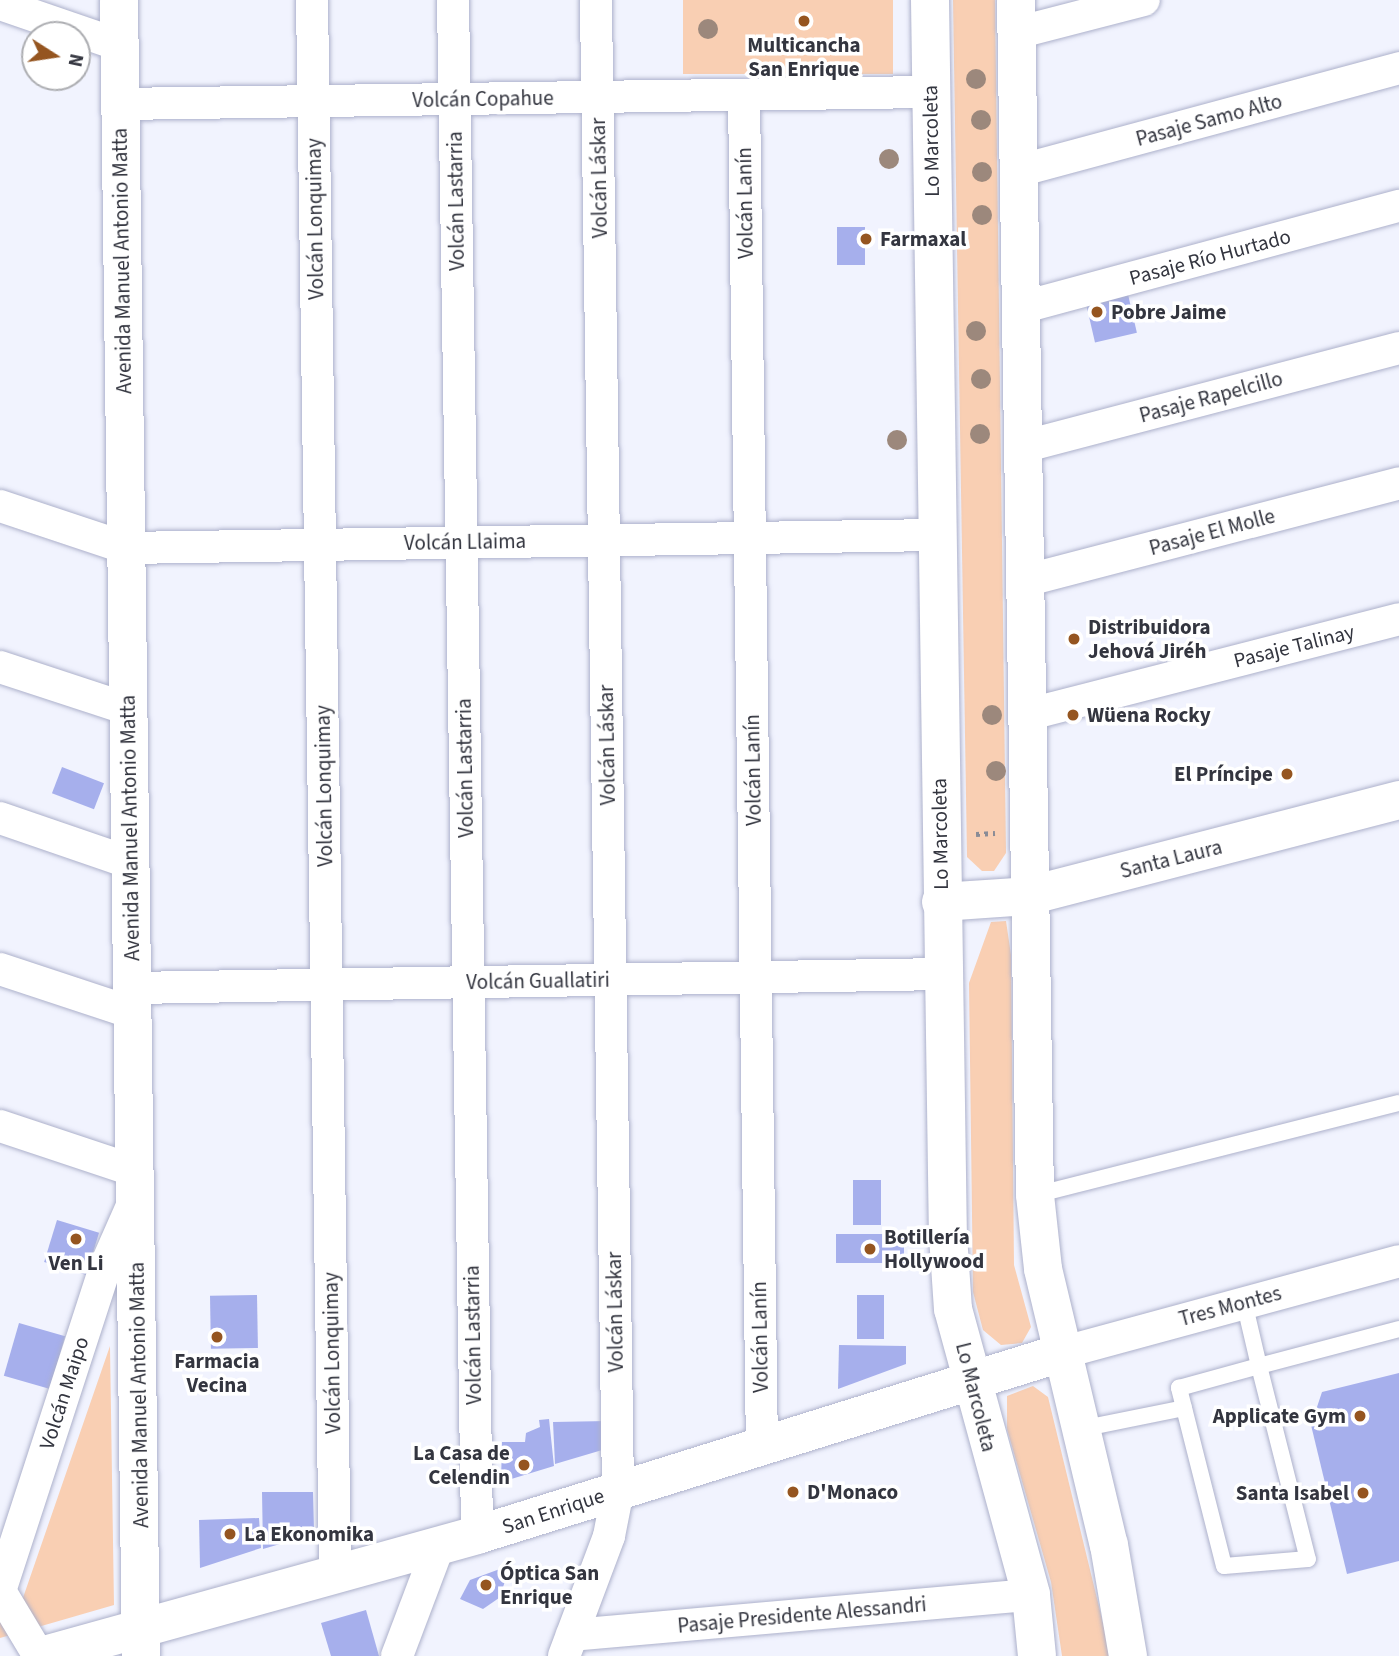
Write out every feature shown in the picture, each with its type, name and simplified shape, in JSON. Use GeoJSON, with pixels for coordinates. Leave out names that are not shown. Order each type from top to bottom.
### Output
{"type":"FeatureCollection","features":[{"type":"Feature","properties":{"kind":"street","name":"Avenida Manuel Antonio Matta"},"geometry":{"type":"LineString","coordinates":[[119,0],[142,1640]]}},
{"type":"Feature","properties":{"kind":"street","name":"Volcán Lonquimay"},"geometry":{"type":"LineString","coordinates":[[312,0],[335,1572]]}},
{"type":"Feature","properties":{"kind":"street","name":"Volcán Lastarria"},"geometry":{"type":"LineString","coordinates":[[453,0],[477,1535]]}},
{"type":"Feature","properties":{"kind":"street","name":"Volcán Láskar"},"geometry":{"type":"LineString","coordinates":[[568,1645],[609,1536],[618,1490],[596,0]]}},
{"type":"Feature","properties":{"kind":"street","name":"Lo Marcoleta"},"geometry":{"type":"LineString","coordinates":[[930,0],[948,1248],[953,1309],[1031,1595],[1037,1656]]}},
{"type":"Feature","properties":{"kind":"street"},"geometry":{"type":"LineString","coordinates":[[1128,1656],[1109,1545],[1061,1353],[1035,1195],[1028,896],[1016,17],[1144,0]]}},
{"type":"Feature","properties":{"kind":"street"},"geometry":{"type":"LineString","coordinates":[[0,4],[119,44]]}},
{"type":"Feature","properties":{"kind":"street","name":"Pasaje Samo Alto"},"geometry":{"type":"LineString","coordinates":[[1018,171],[1399,68]]}},
{"type":"Feature","properties":{"kind":"street","name":"Volcán Copahue"},"geometry":{"type":"LineString","coordinates":[[119,104],[930,92]]}},
{"type":"Feature","properties":{"kind":"street","name":"Volcán Lanín"},"geometry":{"type":"LineString","coordinates":[[744,95],[762,1446]]}},
{"type":"Feature","properties":{"kind":"street","name":"Pasaje Río Hurtado"},"geometry":{"type":"LineString","coordinates":[[1020,308],[1399,206]]}},
{"type":"Feature","properties":{"kind":"street","name":"Pasaje Rapelcillo"},"geometry":{"type":"LineString","coordinates":[[1023,447],[1399,348]]}},
{"type":"Feature","properties":{"kind":"street","name":"Pasaje El Molle"},"geometry":{"type":"LineString","coordinates":[[1024,580],[1399,483]]}},
{"type":"Feature","properties":{"kind":"street","name":"Volcán Llaima"},"geometry":{"type":"LineString","coordinates":[[0,506],[126,548],[936,535]]}},
{"type":"Feature","properties":{"kind":"street","name":"Pasaje Talinay"},"geometry":{"type":"LineString","coordinates":[[1026,715],[1399,619]]}},
{"type":"Feature","properties":{"kind":"street"},"geometry":{"type":"LineString","coordinates":[[0,667],[128,709]]}},
{"type":"Feature","properties":{"kind":"street","name":"Santa Laura"},"geometry":{"type":"LineString","coordinates":[[941,902],[1028,896],[1399,800]]}},
{"type":"Feature","properties":{"kind":"street"},"geometry":{"type":"LineString","coordinates":[[0,818],[131,863]]}},
{"type":"Feature","properties":{"kind":"street","name":"Volcán Guallatiri"},"geometry":{"type":"LineString","coordinates":[[0,969],[133,1000],[327,985],[943,974]]}},
{"type":"Feature","properties":{"kind":"street"},"geometry":{"type":"LineString","coordinates":[[1,1131],[136,1185]]}},
{"type":"Feature","properties":{"kind":"street","name":"Volcán Maipo"},"geometry":{"type":"LineString","coordinates":[[0,1591],[104,1267],[136,1185]]}},
{"type":"Feature","properties":{"kind":"street","name":"Tres Montes"},"geometry":{"type":"LineString","coordinates":[[1061,1353],[1399,1261]]}},
{"type":"Feature","properties":{"kind":"street","name":"San Enrique"},"geometry":{"type":"LineString","coordinates":[[40,1656],[142,1640],[335,1572],[477,1535],[1061,1353]]}},
{"type":"Feature","properties":{"kind":"street"},"geometry":{"type":"LineString","coordinates":[[397,1656],[439,1545]]}},
{"type":"Feature","properties":{"kind":"street"},"geometry":{"type":"LineString","coordinates":[[0,1591],[40,1656]]}},
{"type":"Feature","properties":{"kind":"street","name":"Pasaje Presidente Alessandri"},"geometry":{"type":"LineString","coordinates":[[568,1645],[1031,1595]]}},
{"type":"Feature","properties":{"kind":"lane"},"geometry":{"type":"LineString","coordinates":[[1035,1195],[1399,1103]]}},
{"type":"Feature","properties":{"kind":"lane"},"geometry":{"type":"LineString","coordinates":[[1244,1302],[1259,1366],[1308,1559],[1224,1566],[1179,1388],[1259,1366],[1399,1329]]}},
{"type":"Feature","properties":{"kind":"lane"},"geometry":{"type":"LineString","coordinates":[[1079,1430],[1184,1408]]}},
{"type":"Feature","properties":{"kind":"path"},"geometry":{"type":"LineString","coordinates":[[940,836],[1027,830]]}},
{"type":"Feature","properties":{"kind":"shaded area"},"geometry":{"type":"Polygon","coordinates":[[[683,0],[893,0],[893,74],[683,74],[683,0]]]}},
{"type":"Feature","properties":{"kind":"shaded area"},"geometry":{"type":"Polygon","coordinates":[[[953,0],[995,0],[1006,853],[994,871],[982,871],[967,857],[953,0]]]}},
{"type":"Feature","properties":{"kind":"shaded area"},"geometry":{"type":"Polygon","coordinates":[[[1006,921],[1011,955],[1014,1265],[1031,1327],[1022,1343],[1001,1345],[983,1330],[973,1292],[969,983],[991,922],[1006,921]]]}},
{"type":"Feature","properties":{"kind":"shaded area"},"geometry":{"type":"Polygon","coordinates":[[[110,1346],[114,1605],[0,1638],[0,1613],[16,1618],[110,1346]]]}},
{"type":"Feature","properties":{"kind":"shaded area"},"geometry":{"type":"Polygon","coordinates":[[[1033,1386],[1048,1397],[1111,1656],[1062,1656],[1051,1582],[1007,1429],[1007,1396],[1033,1386]]]}},
{"type":"Feature","properties":{"kind":"building"},"geometry":{"type":"Polygon","coordinates":[[[837,227],[865,227],[865,265],[837,265],[837,227]]]}},
{"type":"Feature","properties":{"kind":"building"},"geometry":{"type":"Polygon","coordinates":[[[1127,290],[1137,333],[1095,343],[1085,300],[1127,290]]]}},
{"type":"Feature","properties":{"kind":"building"},"geometry":{"type":"Polygon","coordinates":[[[62,767],[104,783],[94,809],[52,793],[62,767]]]}},
{"type":"Feature","properties":{"kind":"building"},"geometry":{"type":"Polygon","coordinates":[[[853,1180],[881,1180],[881,1225],[853,1225],[853,1180]]]}},
{"type":"Feature","properties":{"kind":"building"},"geometry":{"type":"Polygon","coordinates":[[[57,1220],[99,1233],[86,1275],[44,1262],[57,1220]]]}},
{"type":"Feature","properties":{"kind":"building","name":"Botillería Hollywood"},"geometry":{"type":"Polygon","coordinates":[[[836,1234],[904,1234],[904,1263],[836,1263],[836,1234]]]}},
{"type":"Feature","properties":{"kind":"building"},"geometry":{"type":"Polygon","coordinates":[[[257,1295],[258,1348],[211,1349],[210,1296],[257,1295]]]}},
{"type":"Feature","properties":{"kind":"building"},"geometry":{"type":"Polygon","coordinates":[[[857,1295],[884,1295],[884,1339],[857,1339],[857,1295]]]}},
{"type":"Feature","properties":{"kind":"building"},"geometry":{"type":"Polygon","coordinates":[[[19,1323],[65,1336],[50,1389],[4,1376],[19,1323]]]}},
{"type":"Feature","properties":{"kind":"building"},"geometry":{"type":"Polygon","coordinates":[[[839,1345],[906,1346],[906,1364],[838,1389],[839,1345]]]}},
{"type":"Feature","properties":{"kind":"building","name":"Santa Isabel"},"geometry":{"type":"Polygon","coordinates":[[[1399,1373],[1399,1561],[1347,1574],[1311,1425],[1322,1392],[1399,1373]]]}},
{"type":"Feature","properties":{"kind":"building"},"geometry":{"type":"Polygon","coordinates":[[[549,1419],[554,1466],[501,1482],[502,1442],[525,1442],[526,1433],[540,1427],[539,1420],[549,1419]]]}},
{"type":"Feature","properties":{"kind":"building"},"geometry":{"type":"Polygon","coordinates":[[[608,1421],[609,1448],[555,1464],[553,1422],[608,1421]]]}},
{"type":"Feature","properties":{"kind":"building"},"geometry":{"type":"Polygon","coordinates":[[[262,1492],[313,1492],[314,1530],[279,1530],[280,1544],[263,1549],[262,1492]]]}},
{"type":"Feature","properties":{"kind":"building","name":"La Ekonomika"},"geometry":{"type":"Polygon","coordinates":[[[259,1518],[261,1548],[200,1568],[199,1520],[259,1518]]]}},
{"type":"Feature","properties":{"kind":"building"},"geometry":{"type":"Polygon","coordinates":[[[511,1565],[499,1598],[483,1609],[460,1599],[470,1580],[511,1565]]]}},
{"type":"Feature","properties":{"kind":"building"},"geometry":{"type":"Polygon","coordinates":[[[366,1610],[379,1656],[331,1656],[321,1623],[366,1610]]]}},
{"type":"Feature","properties":{"kind":"place","name":"Multicancha San Enrique"},"geometry":{"type":"Point","coordinates":[804,21]}},
{"type":"Feature","properties":{"kind":"place","name":"Farmaxal"},"geometry":{"type":"Point","coordinates":[866,239]}},
{"type":"Feature","properties":{"kind":"place","name":"Pobre Jaime"},"geometry":{"type":"Point","coordinates":[1097,312]}},
{"type":"Feature","properties":{"kind":"place","name":"Distribuidora Jehová Jiréh"},"geometry":{"type":"Point","coordinates":[1074,639]}},
{"type":"Feature","properties":{"kind":"place","name":"Wüena Rocky"},"geometry":{"type":"Point","coordinates":[1073,715]}},
{"type":"Feature","properties":{"kind":"place","name":"El Príncipe"},"geometry":{"type":"Point","coordinates":[1287,774]}},
{"type":"Feature","properties":{"kind":"place","name":"Ven Li"},"geometry":{"type":"Point","coordinates":[76,1239]}},
{"type":"Feature","properties":{"kind":"place","name":"Botillería Hollywood"},"geometry":{"type":"Point","coordinates":[870,1249]}},
{"type":"Feature","properties":{"kind":"place","name":"Farmacia Vecina"},"geometry":{"type":"Point","coordinates":[217,1337]}},
{"type":"Feature","properties":{"kind":"place","name":"Applicate Gym"},"geometry":{"type":"Point","coordinates":[1360,1416]}},
{"type":"Feature","properties":{"kind":"place","name":"La Casa de Celendin"},"geometry":{"type":"Point","coordinates":[524,1465]}},
{"type":"Feature","properties":{"kind":"place","name":"D'Monaco"},"geometry":{"type":"Point","coordinates":[793,1492]}},
{"type":"Feature","properties":{"kind":"place","name":"Santa Isabel"},"geometry":{"type":"Point","coordinates":[1363,1493]}},
{"type":"Feature","properties":{"kind":"place","name":"La Ekonomika"},"geometry":{"type":"Point","coordinates":[230,1534]}},
{"type":"Feature","properties":{"kind":"place","name":"Óptica San Enrique"},"geometry":{"type":"Point","coordinates":[486,1585]}}]}
